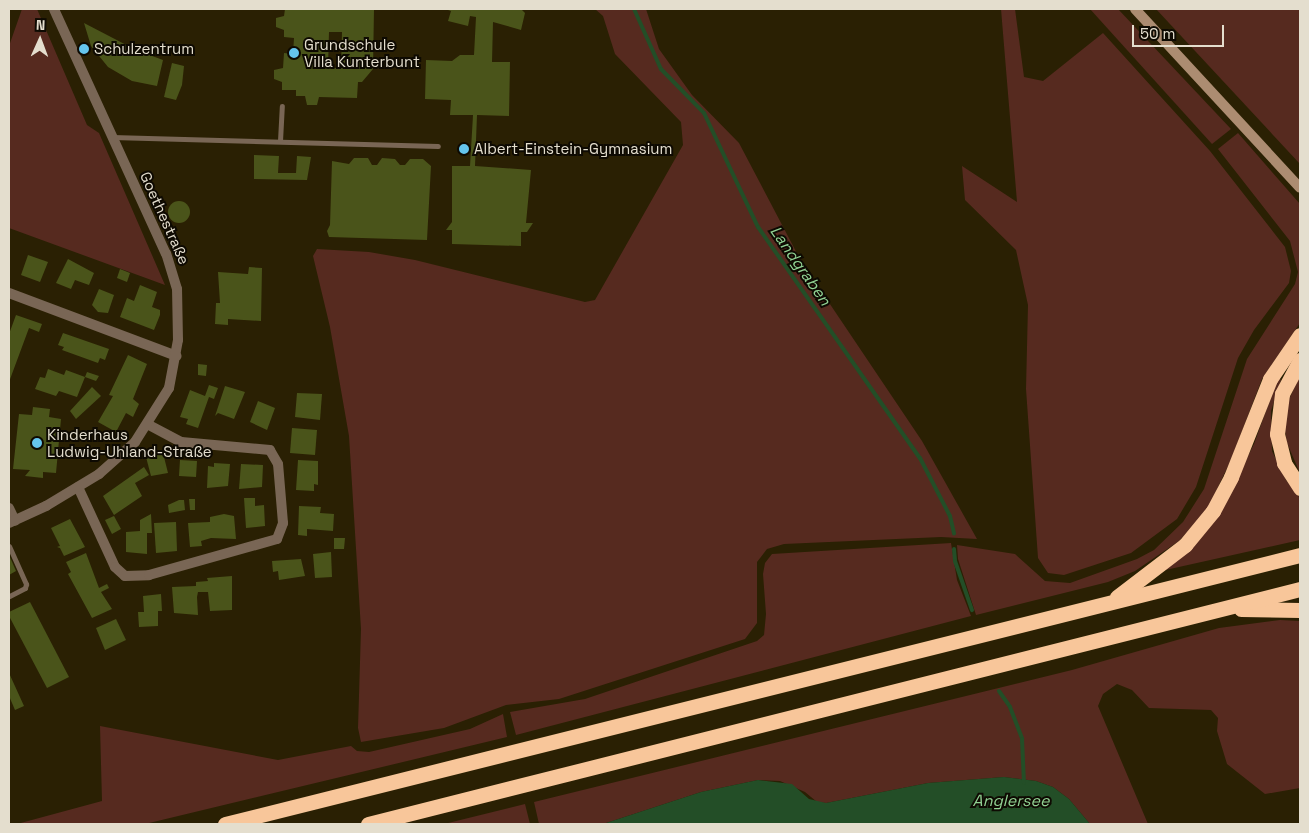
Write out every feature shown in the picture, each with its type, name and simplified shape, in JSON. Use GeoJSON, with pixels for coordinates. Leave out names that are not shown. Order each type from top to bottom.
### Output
{"type":"FeatureCollection","features":[{"type":"Feature","properties":{"kind":"highway"},"geometry":{"type":"LineString","coordinates":[[1112,601],[1184,545],[1212,512],[1231,477],[1270,380],[1300,334]]}},
{"type":"Feature","properties":{"kind":"highway"},"geometry":{"type":"LineString","coordinates":[[1300,360],[1282,394],[1277,434],[1284,463],[1300,488]]}},
{"type":"Feature","properties":{"kind":"highway"},"geometry":{"type":"LineString","coordinates":[[225,824],[389,781],[812,679],[1112,601],[1300,555]]}},
{"type":"Feature","properties":{"kind":"highway"},"geometry":{"type":"LineString","coordinates":[[368,824],[1217,608],[1300,589]]}},
{"type":"Feature","properties":{"kind":"highway"},"geometry":{"type":"LineString","coordinates":[[1217,608],[1300,610]]}},
{"type":"Feature","properties":{"kind":"main road"},"geometry":{"type":"LineString","coordinates":[[1135,9],[1300,188]]}},
{"type":"Feature","properties":{"kind":"street","name":"Goethestraße"},"geometry":{"type":"LineString","coordinates":[[12,522],[78,487],[118,459],[149,425],[169,388],[177,356],[179,308],[172,270],[54,9]]}},
{"type":"Feature","properties":{"kind":"street"},"geometry":{"type":"LineString","coordinates":[[9,293],[177,356]]}},
{"type":"Feature","properties":{"kind":"street"},"geometry":{"type":"LineString","coordinates":[[78,487],[115,568],[125,576],[150,575],[278,539],[283,523],[278,464],[270,450],[181,442],[149,425]]}},
{"type":"Feature","properties":{"kind":"street"},"geometry":{"type":"LineString","coordinates":[[9,508],[12,522]]}},
{"type":"Feature","properties":{"kind":"lane"},"geometry":{"type":"LineString","coordinates":[[280,141],[282,106]]}},
{"type":"Feature","properties":{"kind":"lane"},"geometry":{"type":"LineString","coordinates":[[111,137],[438,146]]}},
{"type":"Feature","properties":{"kind":"lane"},"geometry":{"type":"LineString","coordinates":[[9,546],[26,584],[24,588],[9,596]]}},
{"type":"Feature","properties":{"kind":"shaded area"},"geometry":{"type":"Polygon","coordinates":[[[22,9],[37,9],[87,125],[99,133],[165,285],[9,228],[9,46],[22,9]]]}},
{"type":"Feature","properties":{"kind":"shaded area"},"geometry":{"type":"Polygon","coordinates":[[[595,9],[646,9],[659,49],[692,95],[739,143],[801,261],[922,441],[977,539],[941,537],[784,544],[767,549],[757,562],[757,623],[745,639],[559,699],[506,705],[444,728],[361,742],[358,728],[361,629],[349,436],[330,327],[313,256],[317,249],[369,252],[415,260],[585,302],[595,300],[683,145],[681,122],[615,54],[603,16],[595,9]]]}},
{"type":"Feature","properties":{"kind":"shaded area"},"geometry":{"type":"Polygon","coordinates":[[[1001,9],[1015,9],[1024,77],[1043,81],[1103,33],[1210,151],[1285,247],[1291,271],[1289,283],[1254,330],[1238,358],[1196,487],[1177,519],[1131,553],[1064,575],[1048,573],[1038,558],[1026,389],[1028,305],[1016,250],[965,200],[962,166],[1017,202],[1001,9]]]}},
{"type":"Feature","properties":{"kind":"shaded area"},"geometry":{"type":"Polygon","coordinates":[[[1090,9],[1118,9],[1231,129],[1212,144],[1090,9]]]}},
{"type":"Feature","properties":{"kind":"shaded area"},"geometry":{"type":"Polygon","coordinates":[[[1156,9],[1300,9],[1300,164],[1156,9]]]}},
{"type":"Feature","properties":{"kind":"shaded area"},"geometry":{"type":"Polygon","coordinates":[[[1238,133],[1300,204],[1300,323],[1262,379],[1231,460],[1207,510],[1179,541],[1135,571],[1108,582],[976,615],[958,559],[957,545],[1015,554],[1045,581],[1070,583],[1137,559],[1154,550],[1183,522],[1204,489],[1247,359],[1295,284],[1298,272],[1290,241],[1218,149],[1238,133]]]}},
{"type":"Feature","properties":{"kind":"shaded area"},"geometry":{"type":"Polygon","coordinates":[[[1300,375],[1300,473],[1287,443],[1284,425],[1285,408],[1300,375]]]}},
{"type":"Feature","properties":{"kind":"shaded area"},"geometry":{"type":"Polygon","coordinates":[[[1278,377],[1281,380],[1271,411],[1272,451],[1286,480],[1300,498],[1300,540],[1161,571],[1218,515],[1254,444],[1278,377]]]}},
{"type":"Feature","properties":{"kind":"shaded area"},"geometry":{"type":"Polygon","coordinates":[[[951,543],[957,580],[971,616],[516,735],[510,712],[585,699],[757,641],[764,635],[766,614],[763,574],[765,563],[772,554],[951,543]]]}},
{"type":"Feature","properties":{"kind":"shaded area"},"geometry":{"type":"Polygon","coordinates":[[[1280,620],[1300,621],[1300,788],[1265,794],[1227,764],[1217,731],[1218,718],[1211,710],[1149,708],[1132,690],[1117,684],[1103,694],[1098,706],[1148,824],[1090,824],[1069,799],[1053,787],[1036,781],[1004,777],[928,783],[826,803],[817,802],[805,792],[780,781],[758,780],[701,792],[603,824],[539,824],[534,802],[1072,670],[1219,628],[1280,620]]]}},
{"type":"Feature","properties":{"kind":"shaded area"},"geometry":{"type":"Polygon","coordinates":[[[503,714],[507,737],[145,824],[17,824],[102,801],[100,726],[278,760],[351,746],[357,751],[369,752],[470,729],[503,714]]]}},
{"type":"Feature","properties":{"kind":"shaded area"},"geometry":{"type":"Polygon","coordinates":[[[525,804],[530,824],[444,824],[525,804]]]}},
{"type":"Feature","properties":{"kind":"water","name":"Anglersee"},"geometry":{"type":"Polygon","coordinates":[[[1004,777],[1036,781],[1053,787],[1069,799],[1090,824],[603,824],[701,792],[758,780],[792,784],[809,799],[826,803],[928,783],[1004,777]]]}},
{"type":"Feature","properties":{"kind":"building"},"geometry":{"type":"Polygon","coordinates":[[[285,9],[374,9],[373,69],[362,82],[358,82],[357,98],[319,97],[317,105],[307,105],[305,96],[296,96],[296,90],[282,90],[282,82],[274,79],[274,70],[283,68],[284,53],[293,54],[294,38],[284,37],[284,30],[276,27],[276,18],[284,16],[285,9]],[[329,32],[328,68],[341,68],[342,32],[329,32]]]}},
{"type":"Feature","properties":{"kind":"building"},"geometry":{"type":"Polygon","coordinates":[[[445,9],[521,9],[525,13],[521,30],[493,22],[492,62],[510,62],[509,116],[477,115],[475,166],[531,170],[526,223],[533,223],[527,232],[521,232],[521,246],[452,244],[452,230],[446,230],[452,222],[452,166],[470,166],[473,115],[450,115],[451,100],[425,99],[426,60],[452,61],[460,55],[474,55],[476,17],[470,16],[468,26],[448,21],[451,11],[445,9]]]}},
{"type":"Feature","properties":{"kind":"building"},"geometry":{"type":"Polygon","coordinates":[[[84,23],[136,50],[163,60],[157,86],[132,81],[108,67],[91,46],[84,23]]]}},
{"type":"Feature","properties":{"kind":"building"},"geometry":{"type":"Polygon","coordinates":[[[172,63],[184,66],[182,85],[176,100],[164,97],[172,63]]]}},
{"type":"Feature","properties":{"kind":"building"},"geometry":{"type":"Polygon","coordinates":[[[254,155],[279,156],[278,173],[296,173],[297,156],[311,157],[307,180],[254,179],[254,155]]]}},
{"type":"Feature","properties":{"kind":"building"},"geometry":{"type":"Polygon","coordinates":[[[354,158],[368,158],[372,165],[377,165],[382,158],[395,159],[400,165],[405,165],[410,159],[423,159],[431,166],[427,240],[329,237],[327,231],[330,225],[332,161],[349,164],[354,158]]]}},
{"type":"Feature","properties":{"kind":"building"},"geometry":{"type":"Polygon","coordinates":[[[179,201],[187,204],[190,212],[187,220],[179,223],[171,220],[168,212],[171,204],[179,201]]]}},
{"type":"Feature","properties":{"kind":"building"},"geometry":{"type":"Polygon","coordinates":[[[28,255],[48,262],[40,282],[21,275],[28,255]]]}},
{"type":"Feature","properties":{"kind":"building"},"geometry":{"type":"Polygon","coordinates":[[[68,259],[94,273],[89,285],[75,280],[71,289],[56,283],[68,259]]]}},
{"type":"Feature","properties":{"kind":"building"},"geometry":{"type":"Polygon","coordinates":[[[249,267],[262,268],[261,321],[228,319],[228,325],[215,324],[216,303],[220,303],[218,272],[248,274],[249,267]]]}},
{"type":"Feature","properties":{"kind":"building"},"geometry":{"type":"Polygon","coordinates":[[[120,269],[130,273],[127,282],[117,278],[120,269]]]}},
{"type":"Feature","properties":{"kind":"building"},"geometry":{"type":"Polygon","coordinates":[[[140,285],[157,292],[152,307],[160,310],[160,315],[154,330],[120,317],[127,298],[134,301],[140,285]]]}},
{"type":"Feature","properties":{"kind":"building"},"geometry":{"type":"Polygon","coordinates":[[[99,289],[114,295],[108,313],[98,312],[92,305],[99,289]]]}},
{"type":"Feature","properties":{"kind":"building"},"geometry":{"type":"Polygon","coordinates":[[[16,315],[42,324],[39,332],[29,328],[9,382],[9,334],[16,315]]]}},
{"type":"Feature","properties":{"kind":"building"},"geometry":{"type":"Polygon","coordinates":[[[63,333],[109,349],[105,360],[100,358],[98,363],[62,350],[64,347],[58,345],[63,333]]]}},
{"type":"Feature","properties":{"kind":"building"},"geometry":{"type":"Polygon","coordinates":[[[128,355],[147,364],[133,399],[139,404],[133,417],[126,413],[116,432],[98,422],[113,396],[109,395],[128,355]]]}},
{"type":"Feature","properties":{"kind":"building"},"geometry":{"type":"Polygon","coordinates":[[[198,364],[207,365],[206,376],[198,375],[198,364]]]}},
{"type":"Feature","properties":{"kind":"building"},"geometry":{"type":"Polygon","coordinates":[[[48,369],[64,375],[66,370],[85,377],[77,397],[59,391],[56,396],[35,389],[40,377],[45,378],[48,369]]]}},
{"type":"Feature","properties":{"kind":"building"},"geometry":{"type":"Polygon","coordinates":[[[87,372],[99,376],[96,381],[85,377],[87,372]]]}},
{"type":"Feature","properties":{"kind":"building"},"geometry":{"type":"Polygon","coordinates":[[[209,385],[218,388],[214,399],[209,397],[198,428],[186,424],[188,419],[180,417],[190,390],[205,396],[209,385]]]}},
{"type":"Feature","properties":{"kind":"building"},"geometry":{"type":"Polygon","coordinates":[[[225,386],[245,392],[234,419],[218,413],[215,416],[225,386]]]}},
{"type":"Feature","properties":{"kind":"building"},"geometry":{"type":"Polygon","coordinates":[[[92,387],[101,396],[76,419],[70,411],[92,387]]]}},
{"type":"Feature","properties":{"kind":"building"},"geometry":{"type":"Polygon","coordinates":[[[297,393],[322,394],[320,420],[295,417],[297,393]]]}},
{"type":"Feature","properties":{"kind":"building"},"geometry":{"type":"Polygon","coordinates":[[[258,401],[275,408],[267,430],[250,422],[258,401]]]}},
{"type":"Feature","properties":{"kind":"building","name":"Kinderhaus Ludwig-Uhland-Straße"},"geometry":{"type":"Polygon","coordinates":[[[33,407],[50,409],[49,417],[61,419],[56,473],[43,472],[43,478],[25,476],[30,470],[13,469],[19,414],[32,415],[33,407]]]}},
{"type":"Feature","properties":{"kind":"building"},"geometry":{"type":"Polygon","coordinates":[[[292,428],[317,430],[315,455],[290,453],[292,428]]]}},
{"type":"Feature","properties":{"kind":"building"},"geometry":{"type":"Polygon","coordinates":[[[163,453],[168,473],[151,476],[146,457],[163,453]]]}},
{"type":"Feature","properties":{"kind":"building"},"geometry":{"type":"Polygon","coordinates":[[[180,460],[197,461],[196,477],[179,476],[180,460]]]}},
{"type":"Feature","properties":{"kind":"building"},"geometry":{"type":"Polygon","coordinates":[[[298,460],[318,461],[318,485],[314,484],[314,491],[296,490],[298,460]]]}},
{"type":"Feature","properties":{"kind":"building"},"geometry":{"type":"Polygon","coordinates":[[[214,463],[230,464],[228,486],[207,488],[208,466],[214,467],[214,463]]]}},
{"type":"Feature","properties":{"kind":"building"},"geometry":{"type":"Polygon","coordinates":[[[241,464],[263,465],[262,487],[239,489],[241,464]]]}},
{"type":"Feature","properties":{"kind":"building"},"geometry":{"type":"Polygon","coordinates":[[[144,467],[149,475],[135,483],[142,496],[114,515],[103,496],[144,467]]]}},
{"type":"Feature","properties":{"kind":"building"},"geometry":{"type":"Polygon","coordinates":[[[244,498],[255,498],[255,506],[264,505],[265,526],[246,528],[244,498]]]}},
{"type":"Feature","properties":{"kind":"building"},"geometry":{"type":"Polygon","coordinates":[[[189,499],[195,499],[195,510],[190,510],[189,499]]]}},
{"type":"Feature","properties":{"kind":"building"},"geometry":{"type":"Polygon","coordinates":[[[184,500],[185,510],[169,513],[168,505],[184,500]]]}},
{"type":"Feature","properties":{"kind":"building"},"geometry":{"type":"Polygon","coordinates":[[[299,506],[321,507],[320,513],[334,514],[333,531],[307,529],[307,536],[298,535],[299,506]]]}},
{"type":"Feature","properties":{"kind":"building"},"geometry":{"type":"Polygon","coordinates":[[[151,514],[152,533],[147,533],[147,554],[126,552],[126,532],[140,531],[140,520],[151,514]]]}},
{"type":"Feature","properties":{"kind":"building"},"geometry":{"type":"Polygon","coordinates":[[[224,514],[234,516],[236,539],[211,538],[201,541],[202,546],[190,547],[188,523],[210,522],[210,517],[224,514]]]}},
{"type":"Feature","properties":{"kind":"building"},"geometry":{"type":"Polygon","coordinates":[[[114,516],[121,529],[112,534],[105,520],[114,516]]]}},
{"type":"Feature","properties":{"kind":"building"},"geometry":{"type":"Polygon","coordinates":[[[70,519],[85,547],[64,556],[60,548],[57,547],[60,546],[51,528],[70,519]]]}},
{"type":"Feature","properties":{"kind":"building"},"geometry":{"type":"Polygon","coordinates":[[[176,522],[177,551],[156,553],[154,523],[176,522]]]}},
{"type":"Feature","properties":{"kind":"building"},"geometry":{"type":"Polygon","coordinates":[[[334,538],[345,538],[344,549],[334,549],[334,538]]]}},
{"type":"Feature","properties":{"kind":"building"},"geometry":{"type":"Polygon","coordinates":[[[331,552],[332,577],[315,578],[313,554],[331,552]]]}},
{"type":"Feature","properties":{"kind":"building"},"geometry":{"type":"Polygon","coordinates":[[[86,553],[99,588],[107,584],[109,588],[101,592],[112,609],[92,618],[68,574],[71,572],[66,562],[86,553]]]}},
{"type":"Feature","properties":{"kind":"building"},"geometry":{"type":"Polygon","coordinates":[[[9,555],[16,571],[9,575],[9,555]]]}},
{"type":"Feature","properties":{"kind":"building"},"geometry":{"type":"Polygon","coordinates":[[[301,559],[305,576],[279,580],[278,571],[273,572],[272,561],[301,559]]]}},
{"type":"Feature","properties":{"kind":"building"},"geometry":{"type":"Polygon","coordinates":[[[232,576],[232,610],[210,611],[208,592],[198,592],[198,615],[174,613],[172,587],[196,586],[196,582],[208,581],[207,578],[232,576]]]}},
{"type":"Feature","properties":{"kind":"building"},"geometry":{"type":"Polygon","coordinates":[[[161,594],[162,611],[158,611],[158,626],[139,627],[138,612],[144,612],[143,596],[161,594]]]}},
{"type":"Feature","properties":{"kind":"building"},"geometry":{"type":"Polygon","coordinates":[[[30,602],[69,677],[47,688],[9,616],[9,612],[30,602]]]}},
{"type":"Feature","properties":{"kind":"building"},"geometry":{"type":"Polygon","coordinates":[[[116,619],[126,640],[105,650],[96,628],[116,619]]]}},
{"type":"Feature","properties":{"kind":"building"},"geometry":{"type":"Polygon","coordinates":[[[9,673],[24,706],[15,710],[9,696],[9,673]]]}},
{"type":"Feature","properties":{"kind":"waterway","name":"Landgraben"},"geometry":{"type":"LineString","coordinates":[[634,9],[661,69],[704,113],[758,227],[920,458],[950,516],[954,534]]}},
{"type":"Feature","properties":{"kind":"waterway","name":"Landgraben"},"geometry":{"type":"LineString","coordinates":[[954,549],[955,561],[972,610]]}},
{"type":"Feature","properties":{"kind":"waterway","name":"Landgraben"},"geometry":{"type":"LineString","coordinates":[[999,691],[1010,707],[1022,739],[1024,783]]}},
{"type":"Feature","properties":{"kind":"place","name":"Schulzentrum"},"geometry":{"type":"Point","coordinates":[84,49]}},
{"type":"Feature","properties":{"kind":"place","name":"Grundschule Villa Kunterbunt"},"geometry":{"type":"Point","coordinates":[294,53]}},
{"type":"Feature","properties":{"kind":"place","name":"Albert-Einstein-Gymnasium"},"geometry":{"type":"Point","coordinates":[464,149]}},
{"type":"Feature","properties":{"kind":"place","name":"Kinderhaus Ludwig-Uhland-Straße"},"geometry":{"type":"Point","coordinates":[37,443]}}]}
